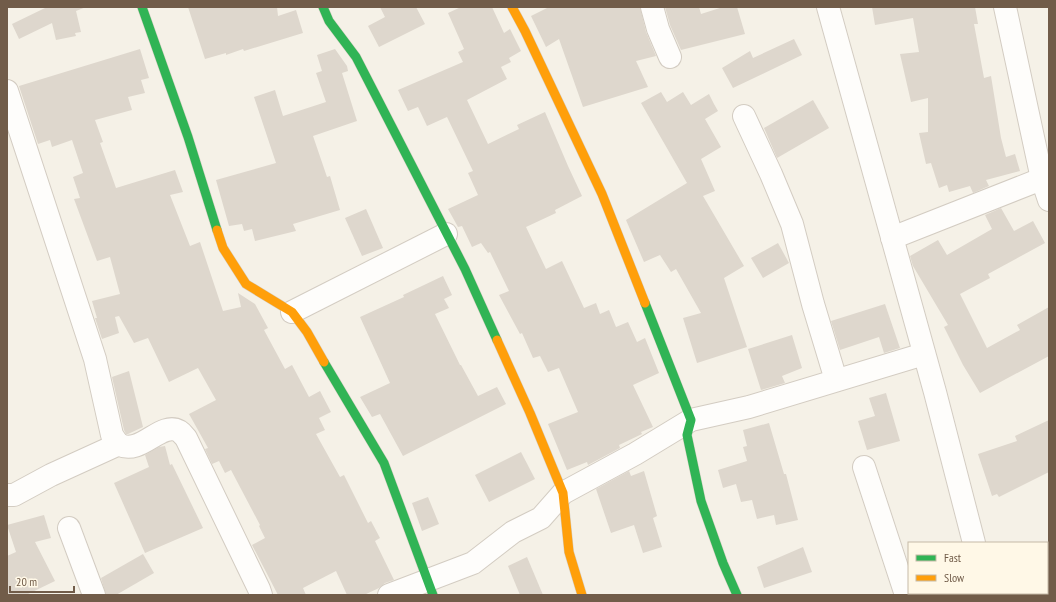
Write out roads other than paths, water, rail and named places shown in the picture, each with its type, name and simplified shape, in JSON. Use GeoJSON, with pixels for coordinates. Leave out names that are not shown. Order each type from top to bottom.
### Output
{"type":"FeatureCollection","features":[{"type":"Feature","properties":{"kind":"street"},"geometry":{"type":"LineString","coordinates":[[142,7],[188,137],[223,248],[246,284],[292,312],[307,332],[384,463],[430,588]]}},
{"type":"Feature","properties":{"kind":"street"},"geometry":{"type":"LineString","coordinates":[[323,7],[329,21],[356,57],[465,269],[530,413],[563,493],[569,552],[582,595]]}},
{"type":"Feature","properties":{"kind":"street"},"geometry":{"type":"LineString","coordinates":[[512,7],[602,194],[691,420],[687,435],[702,501],[723,563],[737,595]]}},
{"type":"Feature","properties":{"kind":"street"},"geometry":{"type":"LineString","coordinates":[[652,7],[658,29],[670,57]]}},
{"type":"Feature","properties":{"kind":"street"},"geometry":{"type":"LineString","coordinates":[[828,7],[924,354],[974,542]]}},
{"type":"Feature","properties":{"kind":"street"},"geometry":{"type":"LineString","coordinates":[[1005,7],[1046,177],[1049,200]]}},
{"type":"Feature","properties":{"kind":"street"},"geometry":{"type":"LineString","coordinates":[[7,90],[95,359],[112,435],[119,444],[129,447],[143,443],[164,431],[171,429],[179,431],[186,438],[261,595]]}},
{"type":"Feature","properties":{"kind":"street"},"geometry":{"type":"LineString","coordinates":[[744,116],[792,224],[813,304],[836,380]]}},
{"type":"Feature","properties":{"kind":"street"},"geometry":{"type":"LineString","coordinates":[[892,238],[1046,177]]}},
{"type":"Feature","properties":{"kind":"street"},"geometry":{"type":"LineString","coordinates":[[292,312],[446,234]]}},
{"type":"Feature","properties":{"kind":"street"},"geometry":{"type":"LineString","coordinates":[[389,595],[430,588],[473,563],[513,532],[541,518],[563,493],[647,447],[691,420],[749,407],[924,354]]}},
{"type":"Feature","properties":{"kind":"street"},"geometry":{"type":"LineString","coordinates":[[7,495],[14,495],[51,475],[119,444]]}},
{"type":"Feature","properties":{"kind":"street"},"geometry":{"type":"LineString","coordinates":[[864,467],[906,595]]}},
{"type":"Feature","properties":{"kind":"street"},"geometry":{"type":"LineString","coordinates":[[69,528],[94,595]]}}]}
